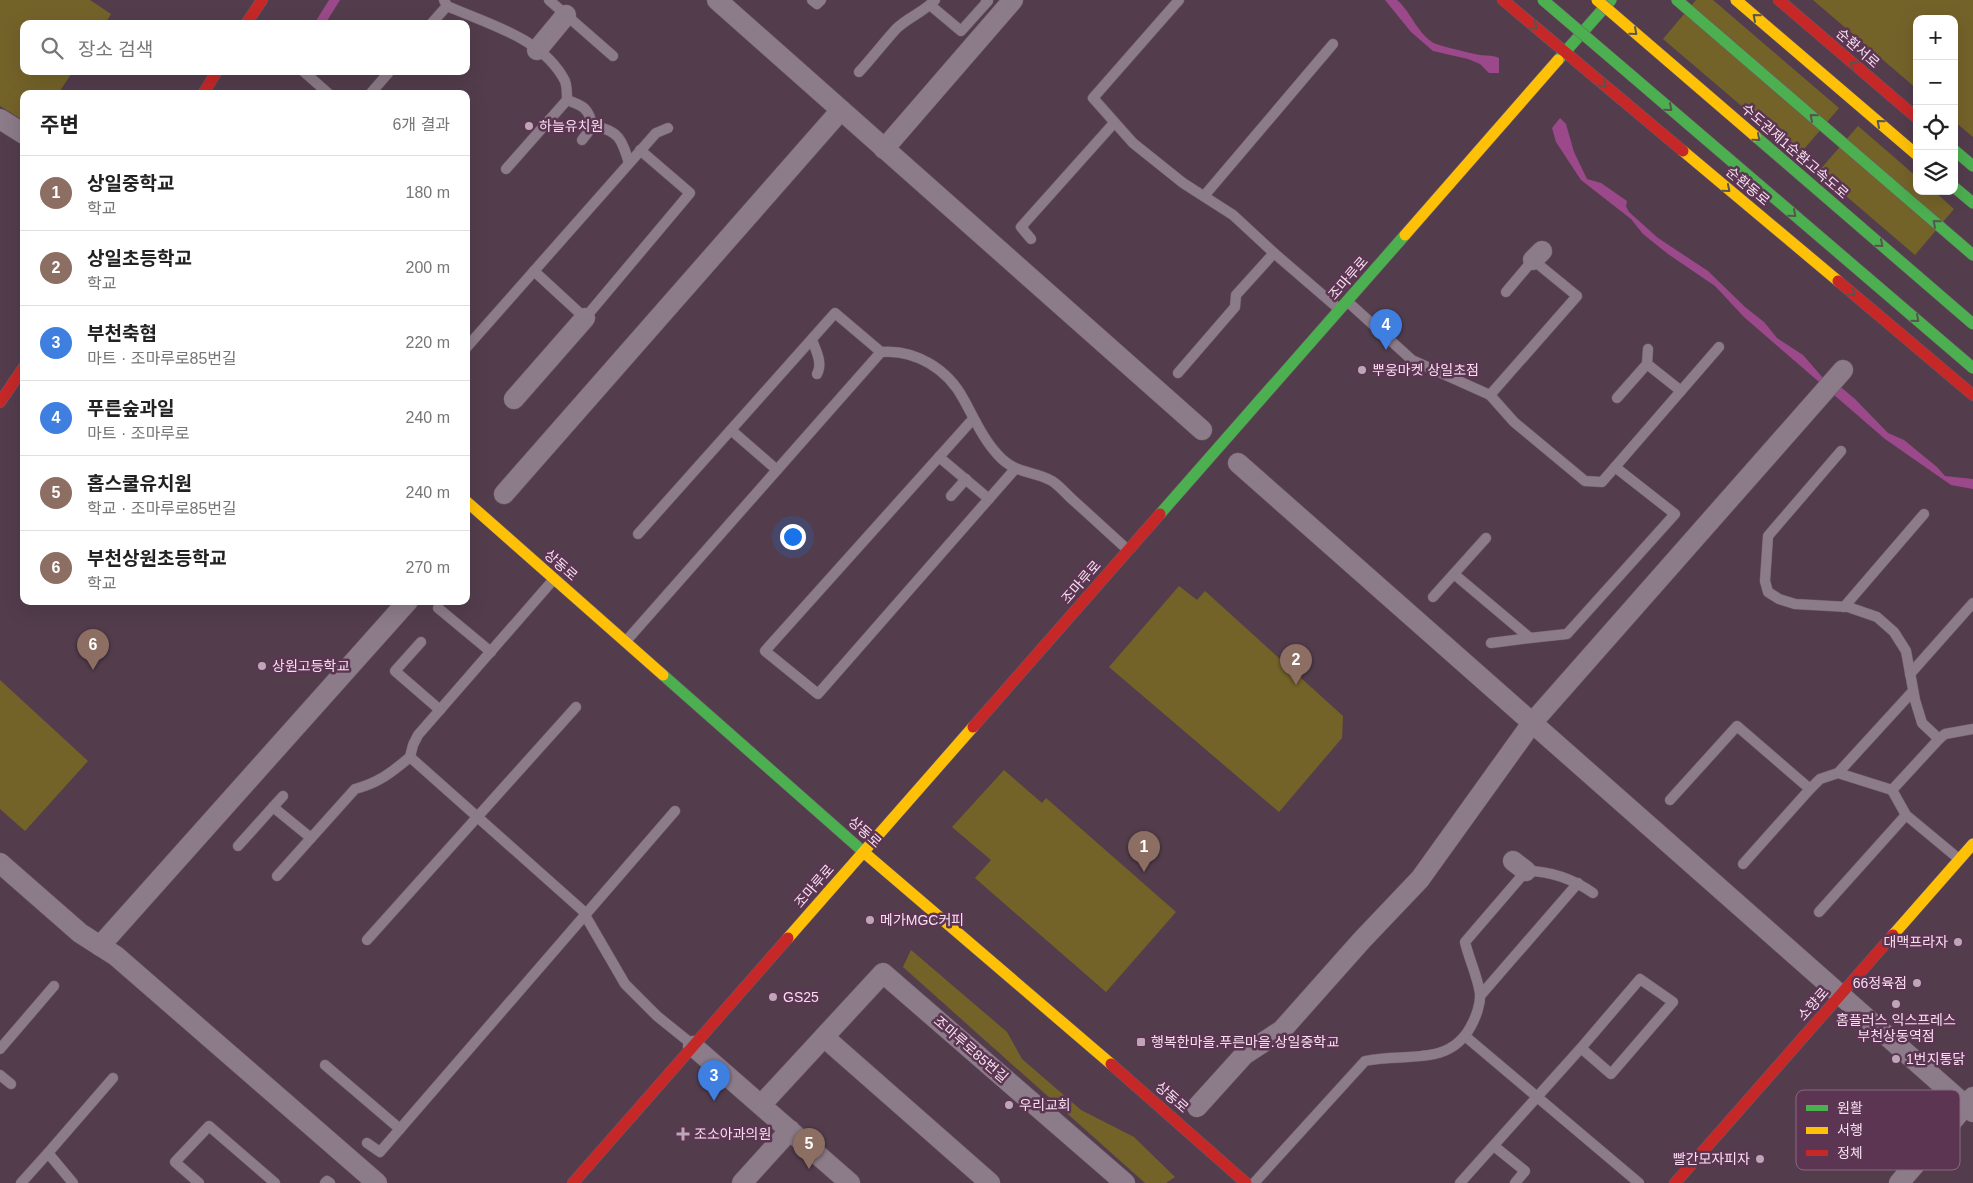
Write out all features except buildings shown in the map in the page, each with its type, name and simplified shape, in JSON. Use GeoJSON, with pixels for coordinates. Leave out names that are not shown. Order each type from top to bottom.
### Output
{"type":"FeatureCollection","features":[{"type":"Feature","properties":{"kind":"main road"},"geometry":{"type":"LineString","coordinates":[[249,20],[262,0]]}},
{"type":"Feature","properties":{"kind":"main road","name":"순환동로"},"geometry":{"type":"LineString","coordinates":[[1503,0],[1973,395]]}},
{"type":"Feature","properties":{"kind":"main road"},"geometry":{"type":"LineString","coordinates":[[1543,0],[1973,368]]}},
{"type":"Feature","properties":{"kind":"main road","name":"수도권제1순환고속도로"},"geometry":{"type":"LineString","coordinates":[[1597,0],[1973,324]]}},
{"type":"Feature","properties":{"kind":"main road","name":"조마루로"},"geometry":{"type":"LineString","coordinates":[[573,1183],[1611,0]]}},
{"type":"Feature","properties":{"kind":"main road"},"geometry":{"type":"LineString","coordinates":[[1677,0],[1973,255]]}},
{"type":"Feature","properties":{"kind":"main road"},"geometry":{"type":"LineString","coordinates":[[1736,0],[1913,152]]}},
{"type":"Feature","properties":{"kind":"main road","name":"순환서로"},"geometry":{"type":"LineString","coordinates":[[1779,0],[1913,115]]}},
{"type":"Feature","properties":{"kind":"main road"},"geometry":{"type":"LineString","coordinates":[[205,90],[215,75]]}},
{"type":"Feature","properties":{"kind":"main road"},"geometry":{"type":"LineString","coordinates":[[1958,153],[1973,166]]}},
{"type":"Feature","properties":{"kind":"main road"},"geometry":{"type":"LineString","coordinates":[[1958,190],[1973,203]]}},
{"type":"Feature","properties":{"kind":"main road"},"geometry":{"type":"LineString","coordinates":[[0,402],[20,373]]}},
{"type":"Feature","properties":{"kind":"main road","name":"상동로"},"geometry":{"type":"LineString","coordinates":[[470,505],[864,852],[1094,1048],[1246,1183]]}},
{"type":"Feature","properties":{"kind":"main road","name":"소향로"},"geometry":{"type":"LineString","coordinates":[[1675,1183],[1973,844]]}},
{"type":"Feature","properties":{"kind":"street"},"geometry":{"type":"LineString","coordinates":[[717,0],[1202,430]]}},
{"type":"Feature","properties":{"kind":"street"},"geometry":{"type":"LineString","coordinates":[[884,149],[1013,0]]}},
{"type":"Feature","properties":{"kind":"street"},"geometry":{"type":"LineString","coordinates":[[537,50],[566,15]]}},
{"type":"Feature","properties":{"kind":"street"},"geometry":{"type":"LineString","coordinates":[[504,494],[841,110]]}},
{"type":"Feature","properties":{"kind":"street"},"geometry":{"type":"LineString","coordinates":[[0,119],[20,132]]}},
{"type":"Feature","properties":{"kind":"street"},"geometry":{"type":"LineString","coordinates":[[514,399],[585,318]]}},
{"type":"Feature","properties":{"kind":"street"},"geometry":{"type":"LineString","coordinates":[[1197,1106],[1244,1055],[1282,1030],[1420,878],[1532,723],[1843,370]]}},
{"type":"Feature","properties":{"kind":"street"},"geometry":{"type":"LineString","coordinates":[[1238,462],[1840,996],[1952,1090]]}},
{"type":"Feature","properties":{"kind":"street"},"geometry":{"type":"LineString","coordinates":[[100,946],[404,605]]}},
{"type":"Feature","properties":{"kind":"street"},"geometry":{"type":"LineString","coordinates":[[0,863],[80,933],[116,956],[377,1183]]}},
{"type":"Feature","properties":{"kind":"street","name":"조마루로85번길"},"geometry":{"type":"LineString","coordinates":[[761,1105],[882,973],[1125,1183]]}},
{"type":"Feature","properties":{"kind":"street"},"geometry":{"type":"LineString","coordinates":[[824,1037],[990,1183]]}},
{"type":"Feature","properties":{"kind":"street"},"geometry":{"type":"LineString","coordinates":[[693,1046],[850,1183]]}},
{"type":"Feature","properties":{"kind":"street"},"geometry":{"type":"LineString","coordinates":[[1960,1097],[1970,1105],[1960,1116]]}},
{"type":"Feature","properties":{"kind":"street"},"geometry":{"type":"LineString","coordinates":[[742,1183],[790,1130]]}},
{"type":"Feature","properties":{"kind":"street"},"geometry":{"type":"LineString","coordinates":[[1898,1183],[1910,1170]]}},
{"type":"Feature","properties":{"kind":"lane"},"geometry":{"type":"LineString","coordinates":[[549,0],[613,56]]}},
{"type":"Feature","properties":{"kind":"lane"},"geometry":{"type":"LineString","coordinates":[[812,0],[817,4],[821,0]]}},
{"type":"Feature","properties":{"kind":"lane"},"geometry":{"type":"LineString","coordinates":[[859,72],[898,27],[932,3],[961,31],[988,1],[986,0]]}},
{"type":"Feature","properties":{"kind":"lane"},"geometry":{"type":"LineString","coordinates":[[1179,0],[1093,98],[1114,123],[1133,143],[1204,196],[1233,215],[1274,253],[1412,360],[1490,395],[1514,422],[1585,481],[1602,482],[1719,347]]}},
{"type":"Feature","properties":{"kind":"lane"},"geometry":{"type":"LineString","coordinates":[[434,20],[445,3],[502,28],[537,50],[553,65],[566,82],[567,100],[506,169]]}},
{"type":"Feature","properties":{"kind":"lane"},"geometry":{"type":"LineString","coordinates":[[1204,196],[1333,44]]}},
{"type":"Feature","properties":{"kind":"lane"},"geometry":{"type":"LineString","coordinates":[[308,75],[324,90]]}},
{"type":"Feature","properties":{"kind":"lane"},"geometry":{"type":"LineString","coordinates":[[373,90],[387,75]]}},
{"type":"Feature","properties":{"kind":"lane"},"geometry":{"type":"LineString","coordinates":[[567,100],[581,105],[589,112],[594,126]]}},
{"type":"Feature","properties":{"kind":"lane"},"geometry":{"type":"LineString","coordinates":[[1031,238],[1021,227],[1114,123]]}},
{"type":"Feature","properties":{"kind":"lane"},"geometry":{"type":"LineString","coordinates":[[582,140],[594,126]]}},
{"type":"Feature","properties":{"kind":"lane"},"geometry":{"type":"LineString","coordinates":[[594,126],[606,128],[616,134],[623,143],[629,163]]}},
{"type":"Feature","properties":{"kind":"lane"},"geometry":{"type":"LineString","coordinates":[[470,344],[640,150],[656,133],[668,128]]}},
{"type":"Feature","properties":{"kind":"lane"},"geometry":{"type":"LineString","coordinates":[[534,272],[585,318],[690,193],[640,150]]}},
{"type":"Feature","properties":{"kind":"lane"},"geometry":{"type":"LineString","coordinates":[[1178,373],[1235,307],[1236,295],[1274,253]]}},
{"type":"Feature","properties":{"kind":"lane"},"geometry":{"type":"LineString","coordinates":[[1490,395],[1577,296],[1538,256],[1506,292]]}},
{"type":"Feature","properties":{"kind":"lane"},"geometry":{"type":"LineString","coordinates":[[638,534],[835,313],[881,352]]}},
{"type":"Feature","properties":{"kind":"lane"},"geometry":{"type":"LineString","coordinates":[[812,340],[818,354],[820,369],[817,374]]}},
{"type":"Feature","properties":{"kind":"lane"},"geometry":{"type":"LineString","coordinates":[[1617,398],[1647,364],[1648,348]]}},
{"type":"Feature","properties":{"kind":"lane"},"geometry":{"type":"LineString","coordinates":[[626,642],[881,352],[896,350],[920,358],[937,368],[956,387],[973,419],[998,455],[1015,469],[1052,481],[1129,550]]}},
{"type":"Feature","properties":{"kind":"lane"},"geometry":{"type":"LineString","coordinates":[[1647,364],[1681,391]]}},
{"type":"Feature","properties":{"kind":"lane"},"geometry":{"type":"LineString","coordinates":[[973,419],[765,651],[818,694],[1015,469]]}},
{"type":"Feature","properties":{"kind":"lane"},"geometry":{"type":"LineString","coordinates":[[731,430],[777,470]]}},
{"type":"Feature","properties":{"kind":"lane"},"geometry":{"type":"LineString","coordinates":[[1841,451],[1768,536],[1765,582],[1768,592],[1779,599],[1795,604],[1844,607],[1877,617],[1894,632],[1906,651],[1913,691],[1922,723],[1939,739]]}},
{"type":"Feature","properties":{"kind":"lane"},"geometry":{"type":"LineString","coordinates":[[940,457],[989,498]]}},
{"type":"Feature","properties":{"kind":"lane"},"geometry":{"type":"LineString","coordinates":[[1491,642],[1567,634],[1675,514],[1615,467]]}},
{"type":"Feature","properties":{"kind":"lane"},"geometry":{"type":"LineString","coordinates":[[951,496],[966,479]]}},
{"type":"Feature","properties":{"kind":"lane"},"geometry":{"type":"LineString","coordinates":[[1844,607],[1924,514]]}},
{"type":"Feature","properties":{"kind":"lane"},"geometry":{"type":"LineString","coordinates":[[1433,598],[1486,538]]}},
{"type":"Feature","properties":{"kind":"lane"},"geometry":{"type":"LineString","coordinates":[[1454,574],[1530,638]]}},
{"type":"Feature","properties":{"kind":"lane"},"geometry":{"type":"LineString","coordinates":[[277,876],[355,790],[373,784],[388,775],[410,757],[412,746],[418,735],[554,579]]}},
{"type":"Feature","properties":{"kind":"lane"},"geometry":{"type":"LineString","coordinates":[[1910,674],[1973,603]]}},
{"type":"Feature","properties":{"kind":"lane"},"geometry":{"type":"LineString","coordinates":[[438,608],[491,652]]}},
{"type":"Feature","properties":{"kind":"lane"},"geometry":{"type":"LineString","coordinates":[[421,642],[395,672],[440,710]]}},
{"type":"Feature","properties":{"kind":"lane"},"geometry":{"type":"LineString","coordinates":[[1743,864],[1810,789],[1820,779],[1838,773],[1913,691]]}},
{"type":"Feature","properties":{"kind":"lane"},"geometry":{"type":"LineString","coordinates":[[367,940],[576,707]]}},
{"type":"Feature","properties":{"kind":"lane"},"geometry":{"type":"LineString","coordinates":[[1670,800],[1737,726],[1810,789]]}},
{"type":"Feature","properties":{"kind":"lane"},"geometry":{"type":"LineString","coordinates":[[1892,790],[1945,734],[1973,729]]}},
{"type":"Feature","properties":{"kind":"lane"},"geometry":{"type":"LineString","coordinates":[[410,757],[586,915],[625,984],[657,1016],[693,1046]]}},
{"type":"Feature","properties":{"kind":"lane"},"geometry":{"type":"LineString","coordinates":[[1838,773],[1892,790],[1906,815],[1960,859]]}},
{"type":"Feature","properties":{"kind":"lane"},"geometry":{"type":"LineString","coordinates":[[238,846],[283,796]]}},
{"type":"Feature","properties":{"kind":"lane"},"geometry":{"type":"LineString","coordinates":[[273,806],[311,838]]}},
{"type":"Feature","properties":{"kind":"lane"},"geometry":{"type":"LineString","coordinates":[[368,1143],[380,1152],[675,811]]}},
{"type":"Feature","properties":{"kind":"lane"},"geometry":{"type":"LineString","coordinates":[[1819,912],[1906,815]]}},
{"type":"Feature","properties":{"kind":"lane"},"geometry":{"type":"LineString","coordinates":[[1254,1183],[1365,1061],[1382,1057],[1429,1056],[1451,1049],[1466,1036],[1475,1018],[1480,996],[1477,978],[1469,962],[1465,942],[1520,866],[1578,882],[1594,893]]}},
{"type":"Feature","properties":{"kind":"lane"},"geometry":{"type":"LineString","coordinates":[[1480,996],[1578,882]]}},
{"type":"Feature","properties":{"kind":"lane"},"geometry":{"type":"LineString","coordinates":[[1460,1183],[1581,1048],[1640,978],[1673,1002],[1611,1074],[1581,1048]]}},
{"type":"Feature","properties":{"kind":"lane"},"geometry":{"type":"LineString","coordinates":[[0,1049],[54,986]]}},
{"type":"Feature","properties":{"kind":"lane"},"geometry":{"type":"LineString","coordinates":[[1466,1036],[1639,1183]]}},
{"type":"Feature","properties":{"kind":"lane"},"geometry":{"type":"LineString","coordinates":[[325,1065],[400,1129]]}},
{"type":"Feature","properties":{"kind":"lane"},"geometry":{"type":"LineString","coordinates":[[0,1075],[11,1084]]}},
{"type":"Feature","properties":{"kind":"lane"},"geometry":{"type":"LineString","coordinates":[[21,1183],[113,1078]]}},
{"type":"Feature","properties":{"kind":"lane"},"geometry":{"type":"LineString","coordinates":[[199,1183],[175,1162],[209,1126],[275,1183]]}},
{"type":"Feature","properties":{"kind":"lane"},"geometry":{"type":"LineString","coordinates":[[1494,1146],[1525,1171],[1515,1183]]}},
{"type":"Feature","properties":{"kind":"lane"},"geometry":{"type":"LineString","coordinates":[[48,1153],[73,1183]]}},
{"type":"Feature","properties":{"kind":"lane"},"geometry":{"type":"LineString","coordinates":[[325,1183],[327,1180],[330,1183]]}},
{"type":"Feature","properties":{"kind":"shaded area"},"geometry":{"type":"Polygon","coordinates":[[[0,0],[90,0],[111,14],[107,20],[20,20],[20,75],[70,75],[61,90],[20,90],[20,118],[0,106],[0,0]]]}},
{"type":"Feature","properties":{"kind":"shaded area"},"geometry":{"type":"Polygon","coordinates":[[[329,0],[340,0],[328,20],[316,20],[329,0]]]}},
{"type":"Feature","properties":{"kind":"shaded area"},"geometry":{"type":"Polygon","coordinates":[[[1385,0],[1397,0],[1426,38],[1432,42],[1470,53],[1499,58],[1499,73],[1489,73],[1480,64],[1468,59],[1433,51],[1411,32],[1385,0]]]}},
{"type":"Feature","properties":{"kind":"shaded area"},"geometry":{"type":"Polygon","coordinates":[[[1696,0],[1713,0],[1839,108],[1799,155],[1663,39],[1696,0]]]}},
{"type":"Feature","properties":{"kind":"shaded area"},"geometry":{"type":"Polygon","coordinates":[[[1813,0],[1973,0],[1973,137],[1958,124],[1958,15],[1913,15],[1913,86],[1813,0]]]}},
{"type":"Feature","properties":{"kind":"shaded area"},"geometry":{"type":"Polygon","coordinates":[[[1560,118],[1566,124],[1574,152],[1587,179],[1601,183],[1627,201],[1626,206],[1629,212],[1658,238],[1708,271],[1745,307],[1764,322],[1777,338],[1803,355],[1823,378],[1837,384],[1855,399],[1888,433],[1904,440],[1945,476],[1973,479],[1973,489],[1951,485],[1885,439],[1744,317],[1715,286],[1668,254],[1643,234],[1631,219],[1581,180],[1556,142],[1552,128],[1560,118]]]}},
{"type":"Feature","properties":{"kind":"shaded area"},"geometry":{"type":"Polygon","coordinates":[[[1858,126],[1913,174],[1913,195],[1938,195],[1954,209],[1915,255],[1818,172],[1858,126]]]}},
{"type":"Feature","properties":{"kind":"shaded area"},"geometry":{"type":"Polygon","coordinates":[[[1179,586],[1197,600],[1205,591],[1343,716],[1342,738],[1279,812],[1109,667],[1179,586]]]}},
{"type":"Feature","properties":{"kind":"shaded area"},"geometry":{"type":"Polygon","coordinates":[[[0,680],[88,761],[25,831],[0,809],[0,680]]]}},
{"type":"Feature","properties":{"kind":"shaded area"},"geometry":{"type":"Polygon","coordinates":[[[1004,770],[1042,803],[1046,798],[1176,912],[1106,992],[975,878],[991,860],[952,827],[1004,770]]]}},
{"type":"Feature","properties":{"kind":"shaded area"},"geometry":{"type":"Polygon","coordinates":[[[911,950],[1007,1032],[1022,1059],[1081,1110],[1134,1137],[1175,1177],[1166,1183],[1145,1183],[903,967],[911,950]]]}},
{"type":"Feature","properties":{"kind":"traffic: fast"},"geometry":{"type":"LineString","coordinates":[[1543,0],[1632,76]]}},
{"type":"Feature","properties":{"kind":"traffic: fast"},"geometry":{"type":"LineString","coordinates":[[1558,60],[1611,0]]}},
{"type":"Feature","properties":{"kind":"traffic: fast"},"geometry":{"type":"LineString","coordinates":[[1677,0],[1973,255]]}},
{"type":"Feature","properties":{"kind":"traffic: fast"},"geometry":{"type":"LineString","coordinates":[[1632,76],[1973,368]]}},
{"type":"Feature","properties":{"kind":"traffic: fast"},"geometry":{"type":"LineString","coordinates":[[1755,136],[1973,324]]}},
{"type":"Feature","properties":{"kind":"traffic: fast"},"geometry":{"type":"LineString","coordinates":[[1958,153],[1973,166]]}},
{"type":"Feature","properties":{"kind":"traffic: fast"},"geometry":{"type":"LineString","coordinates":[[1958,190],[1973,203]]}},
{"type":"Feature","properties":{"kind":"traffic: fast"},"geometry":{"type":"LineString","coordinates":[[1160,514],[1405,235]]}},
{"type":"Feature","properties":{"kind":"traffic: fast"},"geometry":{"type":"LineString","coordinates":[[663,675],[867,855]]}},
{"type":"Feature","properties":{"kind":"traffic: slow"},"geometry":{"type":"LineString","coordinates":[[1597,0],[1755,136]]}},
{"type":"Feature","properties":{"kind":"traffic: slow"},"geometry":{"type":"LineString","coordinates":[[1736,0],[1913,152]]}},
{"type":"Feature","properties":{"kind":"traffic: slow"},"geometry":{"type":"LineString","coordinates":[[1405,235],[1558,60]]}},
{"type":"Feature","properties":{"kind":"traffic: slow"},"geometry":{"type":"LineString","coordinates":[[1683,151],[1838,281]]}},
{"type":"Feature","properties":{"kind":"traffic: slow"},"geometry":{"type":"LineString","coordinates":[[470,505],[663,675]]}},
{"type":"Feature","properties":{"kind":"traffic: slow"},"geometry":{"type":"LineString","coordinates":[[788,938],[973,727]]}},
{"type":"Feature","properties":{"kind":"traffic: slow"},"geometry":{"type":"LineString","coordinates":[[1893,935],[1973,844]]}},
{"type":"Feature","properties":{"kind":"traffic: slow"},"geometry":{"type":"LineString","coordinates":[[867,855],[1111,1064]]}},
{"type":"Feature","properties":{"kind":"traffic: jam"},"geometry":{"type":"LineString","coordinates":[[249,20],[262,0]]}},
{"type":"Feature","properties":{"kind":"traffic: jam"},"geometry":{"type":"LineString","coordinates":[[1503,0],[1683,151]]}},
{"type":"Feature","properties":{"kind":"traffic: jam"},"geometry":{"type":"LineString","coordinates":[[1779,0],[1913,115]]}},
{"type":"Feature","properties":{"kind":"traffic: jam"},"geometry":{"type":"LineString","coordinates":[[205,90],[215,75]]}},
{"type":"Feature","properties":{"kind":"traffic: jam"},"geometry":{"type":"LineString","coordinates":[[1838,281],[1973,395]]}},
{"type":"Feature","properties":{"kind":"traffic: jam"},"geometry":{"type":"LineString","coordinates":[[0,402],[20,373]]}},
{"type":"Feature","properties":{"kind":"traffic: jam"},"geometry":{"type":"LineString","coordinates":[[973,727],[1160,514]]}},
{"type":"Feature","properties":{"kind":"traffic: jam"},"geometry":{"type":"LineString","coordinates":[[1675,1183],[1893,935]]}},
{"type":"Feature","properties":{"kind":"traffic: jam"},"geometry":{"type":"LineString","coordinates":[[573,1183],[788,938]]}},
{"type":"Feature","properties":{"kind":"traffic: jam"},"geometry":{"type":"LineString","coordinates":[[1111,1064],[1246,1183]]}},
{"type":"Feature","properties":{"kind":"place","name":"하늘유치원"},"geometry":{"type":"Point","coordinates":[529,126]}},
{"type":"Feature","properties":{"kind":"place","name":"푸른숲과일"},"geometry":{"type":"Point","coordinates":[1386,350]}},
{"type":"Feature","properties":{"kind":"place","name":"뿌웅마켓 상일초점"},"geometry":{"type":"Point","coordinates":[1362,370]}},
{"type":"Feature","properties":{"kind":"place","name":"상원고등학교"},"geometry":{"type":"Point","coordinates":[262,666]}},
{"type":"Feature","properties":{"kind":"place","name":"부천상원초등학교"},"geometry":{"type":"Point","coordinates":[93,670]}},
{"type":"Feature","properties":{"kind":"place","name":"상일초등학교"},"geometry":{"type":"Point","coordinates":[1296,685]}},
{"type":"Feature","properties":{"kind":"place","name":"상일중학교"},"geometry":{"type":"Point","coordinates":[1144,872]}},
{"type":"Feature","properties":{"kind":"place","name":"메가MGC커피"},"geometry":{"type":"Point","coordinates":[870,920]}},
{"type":"Feature","properties":{"kind":"place","name":"대맥프라자"},"geometry":{"type":"Point","coordinates":[1958,942]}},
{"type":"Feature","properties":{"kind":"place","name":"66정육점"},"geometry":{"type":"Point","coordinates":[1917,983]}},
{"type":"Feature","properties":{"kind":"place","name":"GS25"},"geometry":{"type":"Point","coordinates":[773,997]}},
{"type":"Feature","properties":{"kind":"place","name":"홈플러스 익스프레스 부천상동역점"},"geometry":{"type":"Point","coordinates":[1896,1004]}},
{"type":"Feature","properties":{"kind":"place","name":"행복한마을.푸른마을.상일중학교"},"geometry":{"type":"Point","coordinates":[1141,1042]}},
{"type":"Feature","properties":{"kind":"place","name":"1번지통닭"},"geometry":{"type":"Point","coordinates":[1896,1059]}},
{"type":"Feature","properties":{"kind":"place","name":"부천축협"},"geometry":{"type":"Point","coordinates":[714,1101]}},
{"type":"Feature","properties":{"kind":"place","name":"우리교회"},"geometry":{"type":"Point","coordinates":[1009,1105]}},
{"type":"Feature","properties":{"kind":"place","name":"조소아과의원"},"geometry":{"type":"Point","coordinates":[683,1134]}},
{"type":"Feature","properties":{"kind":"place","name":"빨간모자피자"},"geometry":{"type":"Point","coordinates":[1760,1159]}},
{"type":"Feature","properties":{"kind":"place","name":"홉스쿨유치원"},"geometry":{"type":"Point","coordinates":[809,1169]}}]}
